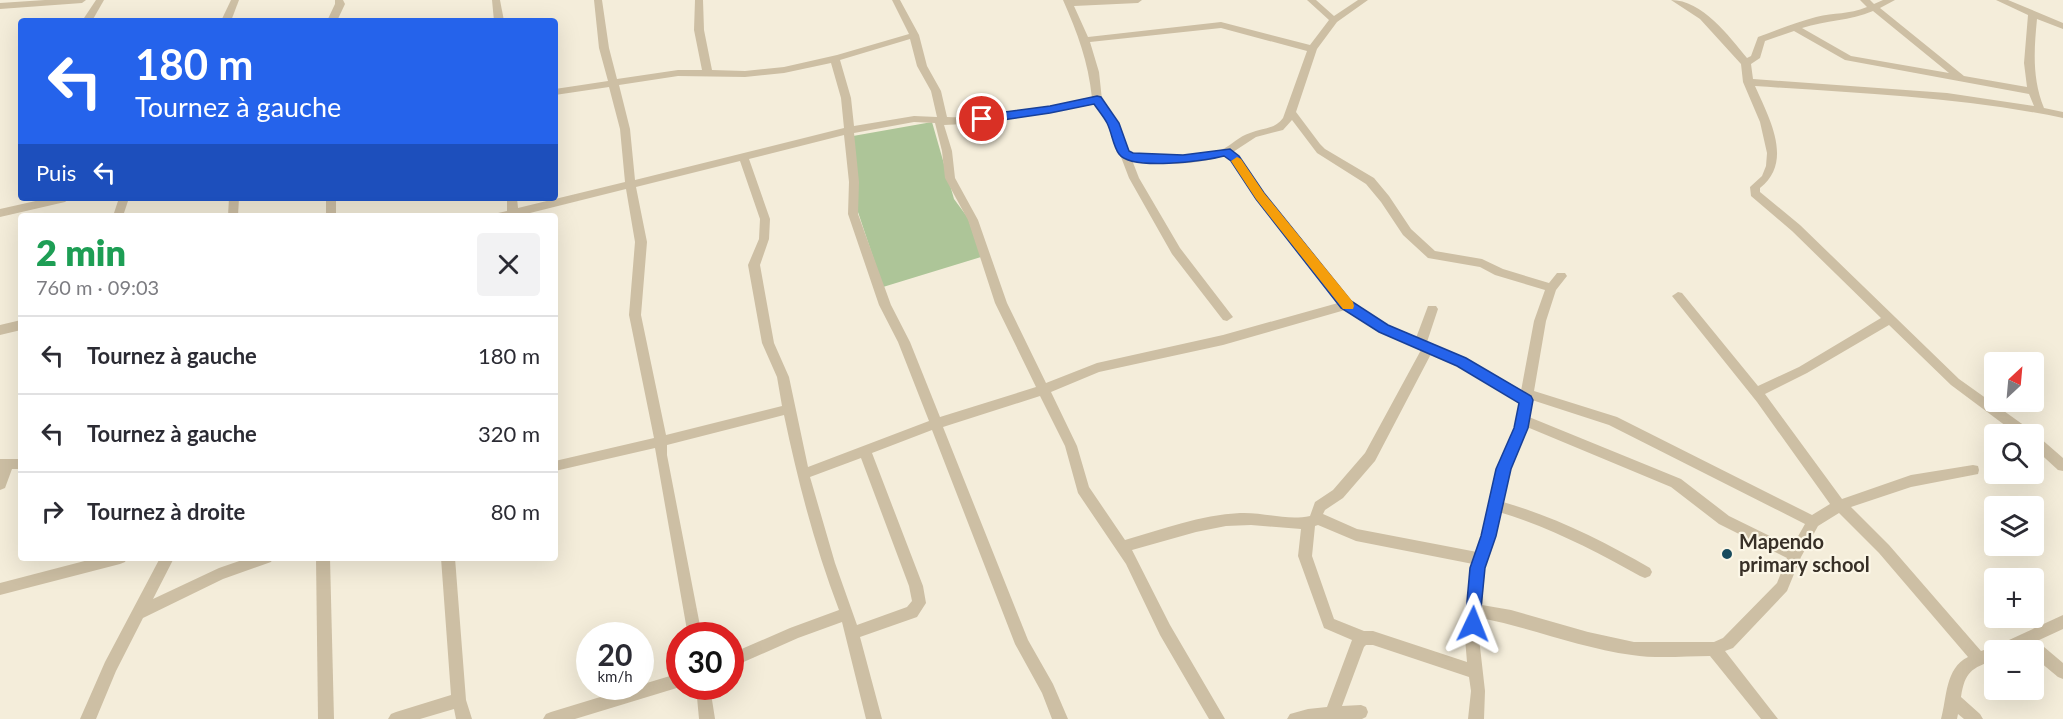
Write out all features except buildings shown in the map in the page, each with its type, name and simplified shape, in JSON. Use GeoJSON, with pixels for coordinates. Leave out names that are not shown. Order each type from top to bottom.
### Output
{"type":"FeatureCollection","features":[{"type":"Feature","properties":{"kind":"street"},"geometry":{"type":"LineString","coordinates":[[0,6],[16,2],[82,0]]}},
{"type":"Feature","properties":{"kind":"street"},"geometry":{"type":"LineString","coordinates":[[89,18],[100,0]]}},
{"type":"Feature","properties":{"kind":"street"},"geometry":{"type":"LineString","coordinates":[[227,18],[235,0]]}},
{"type":"Feature","properties":{"kind":"street"},"geometry":{"type":"LineString","coordinates":[[333,18],[340,4],[339,0]]}},
{"type":"Feature","properties":{"kind":"street"},"geometry":{"type":"LineString","coordinates":[[496,0],[499,18]]}},
{"type":"Feature","properties":{"kind":"street"},"geometry":{"type":"LineString","coordinates":[[598,0],[604,48],[625,129],[630,184],[641,242],[635,315],[661,442],[661,455],[692,622]]}},
{"type":"Feature","properties":{"kind":"street"},"geometry":{"type":"LineString","coordinates":[[699,0],[699,30],[708,74]]}},
{"type":"Feature","properties":{"kind":"street"},"geometry":{"type":"LineString","coordinates":[[897,0],[914,35],[922,66],[936,90],[942,118],[939,125],[950,178],[974,220],[1001,303],[1071,446],[1087,498],[1123,547],[1166,630],[1217,719]]}},
{"type":"Feature","properties":{"kind":"street"},"geometry":{"type":"LineString","coordinates":[[1138,0],[1068,2],[1085,40],[1094,72],[1097,100],[1113,123],[1134,178],[1176,251],[1227,317]]}},
{"type":"Feature","properties":{"kind":"street"},"geometry":{"type":"LineString","coordinates":[[1311,0],[1334,20]]}},
{"type":"Feature","properties":{"kind":"street"},"geometry":{"type":"LineString","coordinates":[[1124,153],[1140,159],[1183,159],[1209,156],[1226,152],[1252,135],[1273,132],[1281,127],[1290,113],[1312,49],[1334,20],[1364,0]]}},
{"type":"Feature","properties":{"kind":"street"},"geometry":{"type":"LineString","coordinates":[[1675,0],[1701,15],[1746,63],[1748,82],[1766,120],[1772,147],[1770,172],[1767,179],[1755,186],[1755,193],[1796,228],[1955,382],[2013,424]]}},
{"type":"Feature","properties":{"kind":"street"},"geometry":{"type":"LineString","coordinates":[[1864,0],[1962,78]]}},
{"type":"Feature","properties":{"kind":"street"},"geometry":{"type":"LineString","coordinates":[[1746,63],[1755,58],[1761,39],[1819,19],[1839,18],[1874,8],[1891,0]]}},
{"type":"Feature","properties":{"kind":"street"},"geometry":{"type":"LineString","coordinates":[[2000,0],[2063,26]]}},
{"type":"Feature","properties":{"kind":"street"},"geometry":{"type":"LineString","coordinates":[[2033,15],[2028,58],[2031,91],[2040,109]]}},
{"type":"Feature","properties":{"kind":"street"},"geometry":{"type":"LineString","coordinates":[[1085,40],[1221,25],[1312,49]]}},
{"type":"Feature","properties":{"kind":"street"},"geometry":{"type":"LineString","coordinates":[[1797,27],[1848,58],[2031,91]]}},
{"type":"Feature","properties":{"kind":"street"},"geometry":{"type":"LineString","coordinates":[[558,92],[678,73],[746,74],[784,70],[824,62],[834,57],[914,35]]}},
{"type":"Feature","properties":{"kind":"street"},"geometry":{"type":"LineString","coordinates":[[834,57],[846,98],[847,130],[854,182],[853,214],[885,305],[904,342],[1022,644],[1048,689],[1060,719]]}},
{"type":"Feature","properties":{"kind":"street"},"geometry":{"type":"LineString","coordinates":[[1748,82],[1914,93],[2040,109],[2063,115]]}},
{"type":"Feature","properties":{"kind":"street"},"geometry":{"type":"LineString","coordinates":[[517,213],[847,130],[914,119],[942,118],[965,121],[1050,110],[1097,100]]}},
{"type":"Feature","properties":{"kind":"street"},"geometry":{"type":"LineString","coordinates":[[1290,113],[1308,130],[1314,145],[1321,152],[1370,181],[1407,232],[1432,255],[1482,263],[1499,272],[1551,288]]}},
{"type":"Feature","properties":{"kind":"street"},"geometry":{"type":"LineString","coordinates":[[1226,152],[1235,158],[1260,196],[1346,305],[1383,329],[1480,372],[1527,397],[1612,421],[1813,522]]}},
{"type":"Feature","properties":{"kind":"street"},"geometry":{"type":"LineString","coordinates":[[743,156],[765,219],[764,239],[754,265],[768,343],[783,377],[803,474],[828,563],[847,614],[874,719]]}},
{"type":"Feature","properties":{"kind":"street"},"geometry":{"type":"LineString","coordinates":[[0,213],[27,203],[42,201]]}},
{"type":"Feature","properties":{"kind":"street"},"geometry":{"type":"LineString","coordinates":[[1477,718],[1476,672],[1472,638],[1478,568],[1507,457],[1514,446],[1523,420],[1536,336],[1551,288],[1561,276]]}},
{"type":"Feature","properties":{"kind":"street"},"geometry":{"type":"LineString","coordinates":[[1678,296],[1757,392],[1840,505],[1884,549],[1979,659]]}},
{"type":"Feature","properties":{"kind":"street"},"geometry":{"type":"LineString","coordinates":[[803,474],[935,424],[1043,390],[1097,368],[1223,340],[1346,305]]}},
{"type":"Feature","properties":{"kind":"street"},"geometry":{"type":"LineString","coordinates":[[1432,309],[1424,346],[1370,457],[1338,494],[1320,506],[1313,522],[1305,556],[1329,623],[1363,638],[1373,638],[1476,672]]}},
{"type":"Feature","properties":{"kind":"street"},"geometry":{"type":"LineString","coordinates":[[1757,392],[1803,370],[1889,319]]}},
{"type":"Feature","properties":{"kind":"street"},"geometry":{"type":"LineString","coordinates":[[0,330],[18,327]]}},
{"type":"Feature","properties":{"kind":"street"},"geometry":{"type":"LineString","coordinates":[[558,466],[789,409]]}},
{"type":"Feature","properties":{"kind":"street"},"geometry":{"type":"LineString","coordinates":[[1523,420],[1676,483],[1724,520],[1795,555]]}},
{"type":"Feature","properties":{"kind":"street"},"geometry":{"type":"LineString","coordinates":[[2044,449],[2063,466]]}},
{"type":"Feature","properties":{"kind":"street"},"geometry":{"type":"LineString","coordinates":[[852,633],[912,612],[919,603],[916,586],[866,451]]}},
{"type":"Feature","properties":{"kind":"street"},"geometry":{"type":"LineString","coordinates":[[0,484],[10,464]]}},
{"type":"Feature","properties":{"kind":"street"},"geometry":{"type":"LineString","coordinates":[[1474,610],[1512,617],[1588,639],[1634,649],[1714,649],[1728,643],[1782,587],[1795,555],[1813,522],[1840,505],[1911,481],[1973,470]]}},
{"type":"Feature","properties":{"kind":"street"},"geometry":{"type":"LineString","coordinates":[[1495,505],[1521,512],[1568,532],[1645,572]]}},
{"type":"Feature","properties":{"kind":"street"},"geometry":{"type":"LineString","coordinates":[[1123,547],[1206,524],[1233,520],[1313,522],[1356,535],[1481,559]]}},
{"type":"Feature","properties":{"kind":"street"},"geometry":{"type":"LineString","coordinates":[[0,589],[108,561]]}},
{"type":"Feature","properties":{"kind":"street"},"geometry":{"type":"LineString","coordinates":[[88,719],[110,667],[165,561]]}},
{"type":"Feature","properties":{"kind":"street"},"geometry":{"type":"LineString","coordinates":[[139,613],[219,574],[257,561]]}},
{"type":"Feature","properties":{"kind":"street"},"geometry":{"type":"LineString","coordinates":[[323,561],[326,719]]}},
{"type":"Feature","properties":{"kind":"street"},"geometry":{"type":"LineString","coordinates":[[448,561],[459,700],[464,719]]}},
{"type":"Feature","properties":{"kind":"street"},"geometry":{"type":"LineString","coordinates":[[744,655],[847,614]]}},
{"type":"Feature","properties":{"kind":"street"},"geometry":{"type":"LineString","coordinates":[[2028,640],[2063,622]]}},
{"type":"Feature","properties":{"kind":"street"},"geometry":{"type":"LineString","coordinates":[[1332,714],[1358,643],[1363,638]]}},
{"type":"Feature","properties":{"kind":"street"},"geometry":{"type":"LineString","coordinates":[[1714,649],[1770,719]]}},
{"type":"Feature","properties":{"kind":"street"},"geometry":{"type":"LineString","coordinates":[[2044,656],[2063,672]]}},
{"type":"Feature","properties":{"kind":"street"},"geometry":{"type":"LineString","coordinates":[[1949,719],[1959,671],[1965,664],[1984,657]]}},
{"type":"Feature","properties":{"kind":"street"},"geometry":{"type":"LineString","coordinates":[[551,719],[666,684]]}},
{"type":"Feature","properties":{"kind":"street"},"geometry":{"type":"LineString","coordinates":[[1952,699],[1975,719]]}},
{"type":"Feature","properties":{"kind":"street"},"geometry":{"type":"LineString","coordinates":[[396,719],[459,700]]}},
{"type":"Feature","properties":{"kind":"street"},"geometry":{"type":"LineString","coordinates":[[705,700],[707,719]]}},
{"type":"Feature","properties":{"kind":"street"},"geometry":{"type":"LineString","coordinates":[[1295,719],[1361,712]]}},
{"type":"Feature","properties":{"kind":"green space"},"geometry":{"type":"Polygon","coordinates":[[[932,122],[954,199],[968,218],[981,257],[883,287],[856,206],[853,136],[932,122]]]}},
{"type":"Feature","properties":{"kind":"slow traffic"},"geometry":{"type":"LineString","coordinates":[[1237,161],[1260,196],[1348,306]]}},
{"type":"Feature","properties":{"kind":"place","name":"Mapendo primary school"},"geometry":{"type":"Point","coordinates":[1727,554]}},
{"type":"Feature","properties":{"kind":"route"},"geometry":{"type":"LineString","coordinates":[[982,119],[1050,110],[1097,100],[1113,123],[1124,153],[1130,156],[1140,159],[1183,159],[1226,152],[1235,158],[1260,196],[1346,305],[1383,329],[1461,362],[1526,400],[1521,428],[1503,469],[1489,536],[1478,568],[1473,624]]}}]}
